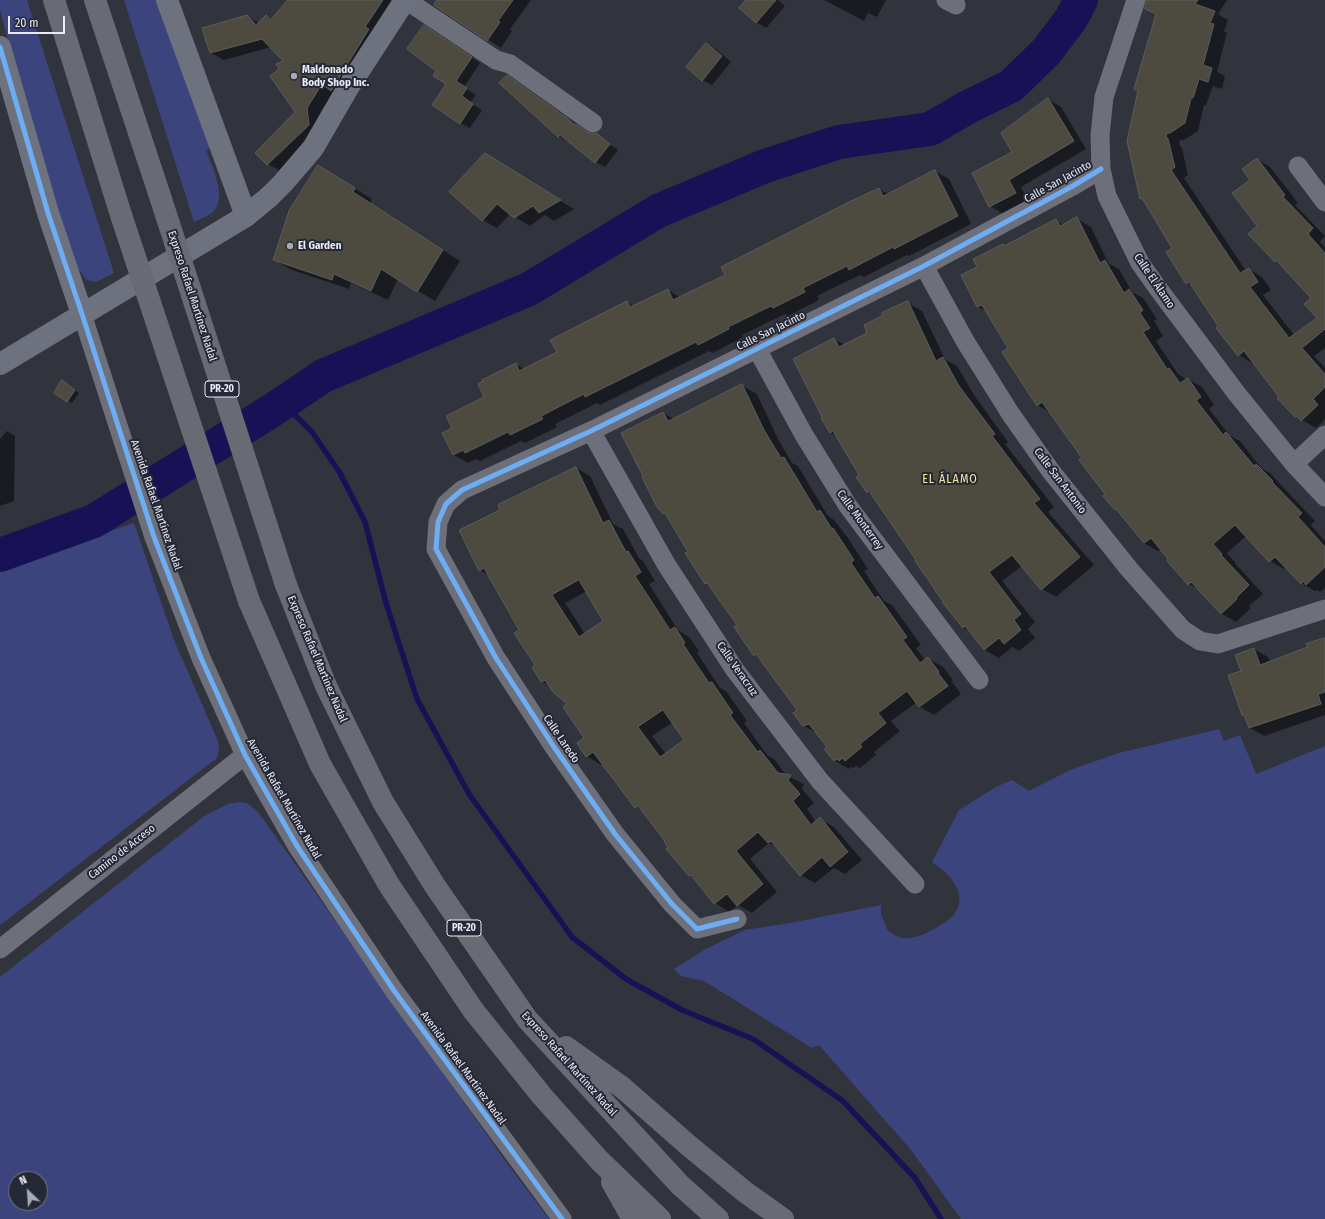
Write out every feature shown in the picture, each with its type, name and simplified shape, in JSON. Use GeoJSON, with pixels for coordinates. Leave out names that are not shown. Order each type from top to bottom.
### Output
{"type":"FeatureCollection","features":[{"type":"Feature","properties":{"kind":"highway"},"geometry":{"type":"LineString","coordinates":[[54,0],[122,218],[249,601],[320,764],[389,885],[472,1010],[542,1096],[599,1160],[660,1219]]}},
{"type":"Feature","properties":{"kind":"highway","name":"Expreso Rafael Martínez Nadal"},"geometry":{"type":"LineString","coordinates":[[95,0],[286,585],[326,686],[383,802],[435,886],[527,1019],[680,1185],[718,1219]]}},
{"type":"Feature","properties":{"kind":"highway"},"geometry":{"type":"LineString","coordinates":[[527,1019],[623,1088],[739,1187],[783,1219]]}},
{"type":"Feature","properties":{"kind":"highway"},"geometry":{"type":"LineString","coordinates":[[599,1160],[633,1219]]}},
{"type":"Feature","properties":{"kind":"street"},"geometry":{"type":"LineString","coordinates":[[168,0],[246,216]]}},
{"type":"Feature","properties":{"kind":"street"},"geometry":{"type":"LineString","coordinates":[[0,364],[246,216],[269,197],[313,148],[349,86],[405,0],[496,60],[510,64],[593,123]]}},
{"type":"Feature","properties":{"kind":"street","name":"Calle El Álamo"},"geometry":{"type":"LineString","coordinates":[[1136,0],[1104,97],[1100,135],[1101,169],[1107,196],[1140,263],[1157,288],[1236,394],[1294,464],[1325,497]]}},
{"type":"Feature","properties":{"kind":"street"},"geometry":{"type":"LineString","coordinates":[[0,47],[48,213],[82,314]]}},
{"type":"Feature","properties":{"kind":"street"},"geometry":{"type":"LineString","coordinates":[[1298,166],[1325,202]]}},
{"type":"Feature","properties":{"kind":"street","name":"Calle San Jacinto"},"geometry":{"type":"LineString","coordinates":[[446,504],[462,490],[591,431],[924,266],[1071,187],[1101,169]]}},
{"type":"Feature","properties":{"kind":"street","name":"Calle San Antonio"},"geometry":{"type":"LineString","coordinates":[[924,266],[965,341],[1010,413],[1050,470],[1129,569],[1183,630],[1200,641],[1218,644],[1325,609]]}},
{"type":"Feature","properties":{"kind":"street","name":"Avenida Rafael Martínez Nadal"},"geometry":{"type":"LineString","coordinates":[[82,314],[154,536],[201,658],[245,754],[298,846],[395,992],[562,1219]]}},
{"type":"Feature","properties":{"kind":"street","name":"Calle Monterrey"},"geometry":{"type":"LineString","coordinates":[[757,349],[804,435],[848,506],[979,680]]}},
{"type":"Feature","properties":{"kind":"street","name":"Calle Veracruz"},"geometry":{"type":"LineString","coordinates":[[591,431],[666,564],[735,670],[820,780],[915,884]]}},
{"type":"Feature","properties":{"kind":"street"},"geometry":{"type":"LineString","coordinates":[[1294,464],[1325,435]]}},
{"type":"Feature","properties":{"kind":"street","name":"Calle Laredo"},"geometry":{"type":"LineString","coordinates":[[446,504],[438,522],[436,549],[496,658],[554,747],[614,834],[672,904],[698,929],[736,919]]}},
{"type":"Feature","properties":{"kind":"street","name":"Camino de Acceso"},"geometry":{"type":"LineString","coordinates":[[0,949],[245,754]]}},
{"type":"Feature","properties":{"kind":"shaded area"},"geometry":{"type":"Polygon","coordinates":[[[0,0],[27,0],[114,273],[96,282],[87,280],[66,254],[0,10],[0,0]]]}},
{"type":"Feature","properties":{"kind":"shaded area"},"geometry":{"type":"Polygon","coordinates":[[[124,0],[156,0],[211,148],[206,150],[215,173],[219,189],[218,204],[212,213],[194,222],[124,0]]]}},
{"type":"Feature","properties":{"kind":"shaded area"},"geometry":{"type":"Polygon","coordinates":[[[134,523],[174,640],[218,741],[219,747],[217,758],[0,925],[0,570],[134,523]]]}},
{"type":"Feature","properties":{"kind":"shaded area"},"geometry":{"type":"Polygon","coordinates":[[[1219,729],[1224,741],[1240,735],[1256,774],[1325,746],[1325,1219],[961,1219],[911,1150],[819,1045],[812,1048],[704,981],[681,976],[674,969],[706,949],[745,930],[790,923],[881,905],[881,915],[888,931],[896,936],[906,938],[926,933],[950,919],[958,907],[960,899],[959,892],[951,878],[932,862],[959,810],[996,787],[1012,780],[1029,791],[1070,770],[1119,753],[1219,729]]]}},
{"type":"Feature","properties":{"kind":"shaded area"},"geometry":{"type":"Polygon","coordinates":[[[238,802],[247,803],[259,813],[506,1162],[549,1219],[0,1219],[0,977],[203,817],[228,804],[238,802]]]}},
{"type":"Feature","properties":{"kind":"building"},"geometry":{"type":"Polygon","coordinates":[[[288,0],[383,0],[365,27],[369,29],[331,91],[322,84],[307,108],[309,125],[267,165],[255,153],[295,112],[270,76],[279,69],[276,64],[283,61],[262,39],[210,53],[202,28],[247,15],[256,25],[266,15],[270,20],[288,0]]]}},
{"type":"Feature","properties":{"kind":"building"},"geometry":{"type":"Polygon","coordinates":[[[437,0],[513,0],[498,21],[500,22],[487,41],[434,5],[437,0]]]}},
{"type":"Feature","properties":{"kind":"building"},"geometry":{"type":"Polygon","coordinates":[[[746,0],[776,0],[756,23],[739,8],[746,0]]]}},
{"type":"Feature","properties":{"kind":"building"},"geometry":{"type":"Polygon","coordinates":[[[1147,0],[1198,0],[1195,4],[1215,11],[1210,23],[1214,24],[1203,65],[1212,68],[1208,82],[1199,79],[1193,98],[1191,98],[1185,123],[1170,133],[1167,133],[1166,136],[1175,167],[1171,170],[1240,273],[1249,268],[1258,282],[1250,287],[1289,338],[1317,318],[1304,304],[1311,298],[1276,260],[1275,262],[1248,234],[1257,226],[1232,193],[1250,180],[1242,169],[1257,158],[1285,195],[1283,197],[1313,228],[1308,234],[1325,253],[1325,329],[1302,348],[1325,374],[1325,387],[1313,399],[1318,405],[1301,421],[1297,416],[1295,417],[1277,398],[1279,397],[1244,351],[1238,356],[1216,328],[1218,326],[1189,282],[1186,284],[1166,252],[1172,248],[1142,198],[1140,199],[1127,141],[1138,91],[1134,89],[1156,14],[1145,9],[1147,0]]]}},
{"type":"Feature","properties":{"kind":"building"},"geometry":{"type":"Polygon","coordinates":[[[424,25],[472,57],[456,81],[467,88],[462,96],[473,104],[460,124],[432,105],[446,84],[433,76],[436,71],[407,49],[424,25]]]}},
{"type":"Feature","properties":{"kind":"building"},"geometry":{"type":"Polygon","coordinates":[[[706,43],[722,56],[702,81],[686,67],[706,43]]]}},
{"type":"Feature","properties":{"kind":"building"},"geometry":{"type":"Polygon","coordinates":[[[507,75],[575,125],[576,124],[592,134],[596,133],[610,144],[595,163],[560,135],[558,137],[499,83],[507,75]]]}},
{"type":"Feature","properties":{"kind":"building"},"geometry":{"type":"Polygon","coordinates":[[[1048,98],[1074,141],[1009,180],[1016,193],[989,207],[972,173],[1012,152],[1001,133],[1048,98]]]}},
{"type":"Feature","properties":{"kind":"building"},"geometry":{"type":"Polygon","coordinates":[[[485,153],[561,200],[539,213],[533,206],[514,218],[497,204],[482,221],[449,192],[485,153]]]}},
{"type":"Feature","properties":{"kind":"building"},"geometry":{"type":"Polygon","coordinates":[[[318,165],[355,188],[353,192],[443,250],[417,292],[381,269],[371,291],[334,274],[332,280],[273,260],[289,211],[318,165]]]}},
{"type":"Feature","properties":{"kind":"building"},"geometry":{"type":"Polygon","coordinates":[[[935,170],[958,216],[849,270],[847,266],[803,288],[805,292],[773,308],[771,306],[728,327],[729,329],[698,345],[696,342],[585,397],[584,394],[541,416],[543,419],[510,435],[508,432],[465,453],[463,450],[453,455],[442,433],[452,428],[446,416],[484,397],[478,384],[483,381],[482,380],[516,363],[519,371],[557,352],[550,340],[627,301],[630,307],[668,289],[673,300],[725,275],[721,267],[849,202],[879,188],[883,196],[935,170]]]}},
{"type":"Feature","properties":{"kind":"building"},"geometry":{"type":"Polygon","coordinates":[[[1077,217],[1100,263],[1105,260],[1124,293],[1129,289],[1143,310],[1140,313],[1150,328],[1143,332],[1167,369],[1169,368],[1180,383],[1188,378],[1201,397],[1196,400],[1223,435],[1226,432],[1254,466],[1256,464],[1273,481],[1272,482],[1302,513],[1298,517],[1325,547],[1325,567],[1306,585],[1303,581],[1301,584],[1275,557],[1269,562],[1235,525],[1213,544],[1222,554],[1221,555],[1249,585],[1221,614],[1191,582],[1188,585],[1167,561],[1168,559],[1151,538],[1144,543],[1116,509],[1115,510],[1103,496],[1105,494],[1079,460],[1082,458],[1042,402],[1037,406],[1002,352],[1008,348],[982,305],[977,307],[961,275],[977,267],[973,259],[1003,244],[1004,246],[1056,219],[1060,226],[1077,217]]]}},
{"type":"Feature","properties":{"kind":"building"},"geometry":{"type":"Polygon","coordinates":[[[908,301],[936,361],[943,357],[959,386],[995,434],[992,436],[1040,499],[1034,503],[1080,557],[1041,590],[1012,555],[989,572],[1021,614],[1014,620],[1021,630],[1004,644],[999,638],[984,650],[965,626],[963,628],[942,602],[943,601],[869,491],[867,493],[856,477],[859,475],[833,431],[830,433],[821,418],[822,417],[793,359],[834,338],[839,347],[867,333],[864,325],[883,315],[882,313],[908,301]]]}},
{"type":"Feature","properties":{"kind":"building"},"geometry":{"type":"Polygon","coordinates":[[[62,380],[75,390],[67,402],[54,393],[62,380]]]}},
{"type":"Feature","properties":{"kind":"building"},"geometry":{"type":"Polygon","coordinates":[[[742,384],[764,430],[781,458],[784,457],[817,512],[820,510],[832,529],[833,528],[854,560],[851,563],[875,598],[878,596],[907,637],[903,640],[920,663],[928,657],[948,686],[919,707],[907,691],[878,713],[886,723],[860,744],[862,747],[845,761],[842,758],[839,761],[837,759],[834,761],[824,749],[827,747],[809,724],[803,726],[793,713],[797,710],[756,654],[754,656],[734,627],[737,625],[707,583],[705,584],[685,553],[688,552],[665,513],[663,514],[657,507],[621,433],[663,412],[668,421],[742,384]]]}},
{"type":"Feature","properties":{"kind":"building"},"geometry":{"type":"Polygon","coordinates":[[[576,467],[603,523],[609,520],[626,552],[628,551],[641,572],[635,576],[670,630],[675,627],[685,643],[683,644],[709,683],[712,682],[733,713],[730,715],[757,751],[758,752],[760,750],[778,773],[791,775],[788,780],[800,794],[793,801],[811,825],[820,817],[848,852],[830,867],[822,857],[800,876],[771,841],[768,843],[758,832],[736,851],[763,884],[737,906],[727,894],[714,904],[691,875],[689,876],[666,849],[668,847],[664,842],[665,841],[638,806],[635,808],[593,752],[586,757],[577,743],[584,738],[563,707],[567,704],[553,692],[545,680],[541,682],[532,667],[535,665],[514,633],[519,630],[484,568],[479,571],[459,530],[500,510],[498,505],[576,467]],[[579,580],[552,595],[579,637],[603,621],[579,580]],[[663,710],[638,727],[660,757],[684,740],[663,710]]]}},
{"type":"Feature","properties":{"kind":"building"},"geometry":{"type":"Polygon","coordinates":[[[1325,638],[1325,692],[1318,694],[1321,704],[1249,728],[1244,715],[1242,715],[1228,675],[1241,671],[1235,655],[1254,648],[1260,665],[1308,647],[1306,644],[1325,638]]]}},
{"type":"Feature","properties":{"kind":"waterway"},"geometry":{"type":"LineString","coordinates":[[0,555],[94,521],[271,411],[323,376],[529,289],[658,211],[765,166],[839,142],[930,129],[968,107],[1011,86],[1046,52],[1071,19],[1081,0]]}},
{"type":"Feature","properties":{"kind":"waterway"},"geometry":{"type":"LineString","coordinates":[[283,403],[312,432],[340,473],[365,522],[386,603],[417,699],[469,794],[572,937],[626,979],[682,1010],[753,1039],[843,1101],[915,1178],[941,1219]]}},
{"type":"Feature","properties":{"kind":"cycle path"},"geometry":{"type":"LineString","coordinates":[[0,47],[48,213],[154,537],[201,658],[245,755],[297,846],[395,992],[562,1219]]}},
{"type":"Feature","properties":{"kind":"cycle path"},"geometry":{"type":"LineString","coordinates":[[737,919],[697,929],[672,904],[615,834],[554,747],[496,658],[436,549],[438,522],[446,504],[462,490],[591,431],[924,266],[1071,187],[1101,169]]}},
{"type":"Feature","properties":{"kind":"place","name":"Maldonado Body Shop Inc."},"geometry":{"type":"Point","coordinates":[294,76]}},
{"type":"Feature","properties":{"kind":"place","name":"El Garden"},"geometry":{"type":"Point","coordinates":[290,246]}},
{"type":"Feature","properties":{"kind":"district","name":"EL ÁLAMO"},"geometry":{"type":"Point","coordinates":[950,480]}}]}
